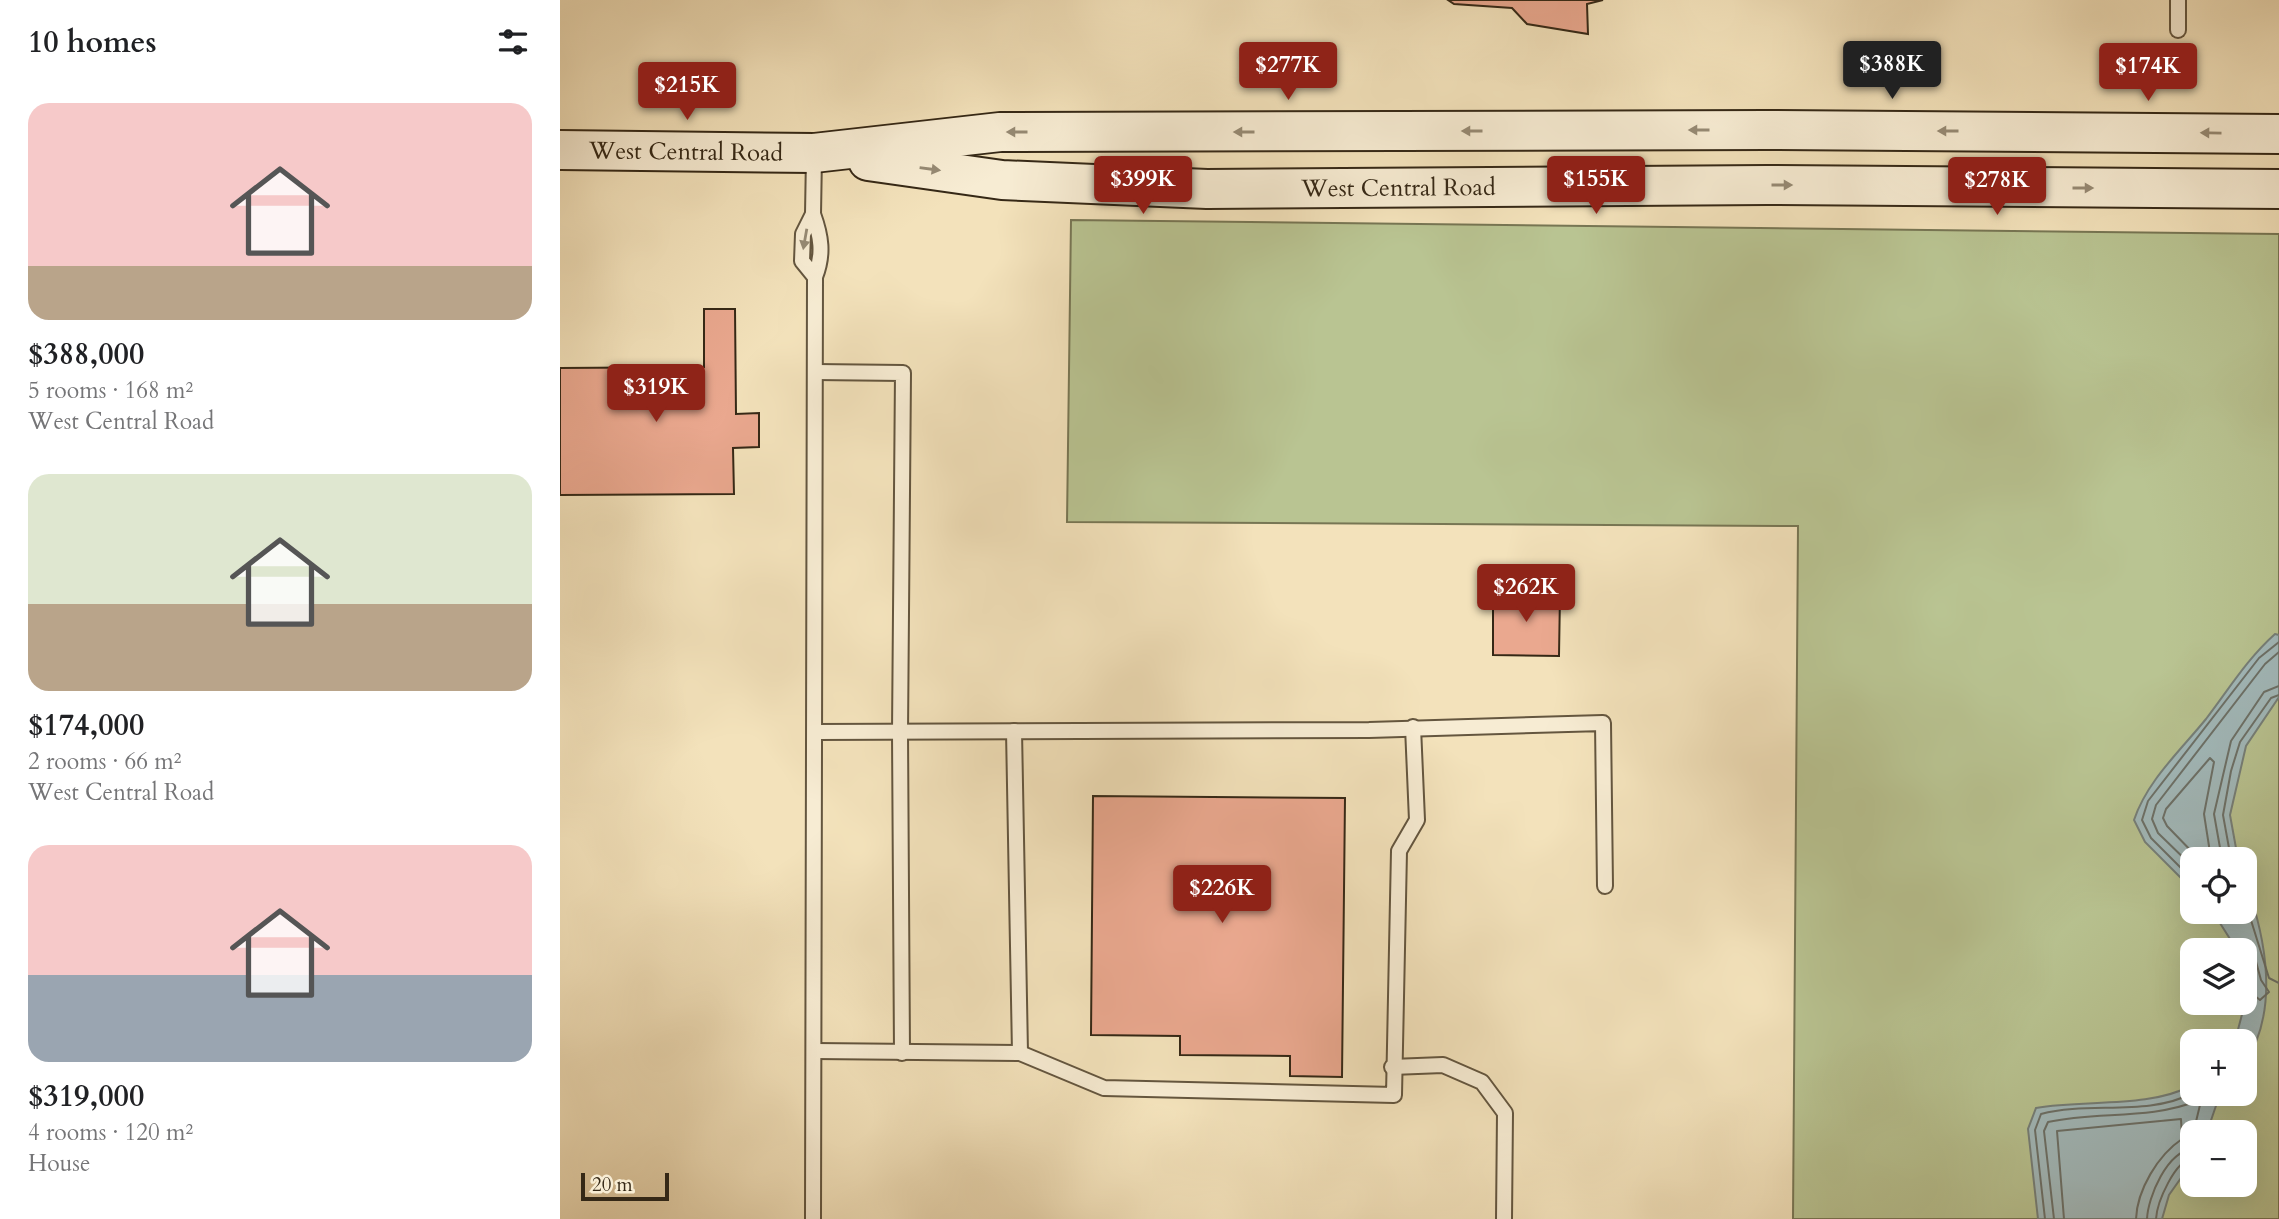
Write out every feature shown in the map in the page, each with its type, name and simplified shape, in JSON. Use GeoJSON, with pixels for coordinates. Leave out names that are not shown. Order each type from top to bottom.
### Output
{"type":"FeatureCollection","features":[{"type":"Feature","properties":{"kind":"main road","name":"West Central Road"},"geometry":{"type":"LineString","coordinates":[[560,150],[814,153],[1000,132],[1795,130],[2279,134]]}},
{"type":"Feature","properties":{"kind":"main road","name":"West Central Road"},"geometry":{"type":"LineString","coordinates":[[814,153],[1002,180],[1208,189],[1766,185],[2279,189]]}},
{"type":"Feature","properties":{"kind":"lane"},"geometry":{"type":"LineString","coordinates":[[2178,0],[2178,30]]}},
{"type":"Feature","properties":{"kind":"lane"},"geometry":{"type":"LineString","coordinates":[[813,1219],[815,277],[821,261],[821,235],[813,214],[814,153]]}},
{"type":"Feature","properties":{"kind":"lane"},"geometry":{"type":"LineString","coordinates":[[816,372],[904,373],[900,732],[902,1053]]}},
{"type":"Feature","properties":{"kind":"lane"},"geometry":{"type":"LineString","coordinates":[[816,732],[1603,723],[1605,886]]}},
{"type":"Feature","properties":{"kind":"lane"},"geometry":{"type":"LineString","coordinates":[[815,1051],[1020,1053],[1104,1088],[1394,1095],[1392,1067],[1399,851],[1416,820],[1413,727]]}},
{"type":"Feature","properties":{"kind":"lane"},"geometry":{"type":"LineString","coordinates":[[1014,731],[1020,1053]]}},
{"type":"Feature","properties":{"kind":"lane"},"geometry":{"type":"LineString","coordinates":[[1392,1067],[1443,1065],[1482,1082],[1505,1113],[1504,1219]]}},
{"type":"Feature","properties":{"kind":"green space"},"geometry":{"type":"Polygon","coordinates":[[[1071,220],[2279,234],[2279,1219],[1793,1219],[1798,526],[1067,522],[1071,220]]]}},
{"type":"Feature","properties":{"kind":"water"},"geometry":{"type":"Polygon","coordinates":[[[2275,634],[2279,635],[2279,697],[2246,746],[2230,815],[2236,847],[2180,847],[2180,877],[2145,842],[2134,820],[2156,779],[2275,634]]]}},
{"type":"Feature","properties":{"kind":"water"},"geometry":{"type":"Polygon","coordinates":[[[2257,919],[2264,951],[2266,998],[2257,1039],[2257,1029],[2238,1029],[2242,1015],[2257,1015],[2257,938],[2229,938],[2221,924],[2257,924],[2257,919]]]}},
{"type":"Feature","properties":{"kind":"water"},"geometry":{"type":"Polygon","coordinates":[[[2180,1091],[2180,1106],[2216,1106],[2211,1120],[2180,1120],[2180,1179],[2169,1195],[2162,1219],[2038,1219],[2028,1129],[2036,1108],[2136,1100],[2180,1091]]]}},
{"type":"Feature","properties":{"kind":"building"},"geometry":{"type":"Polygon","coordinates":[[[1448,0],[1603,0],[1587,4],[1588,34],[1527,24],[1512,8],[1454,4],[1448,0]]]}},
{"type":"Feature","properties":{"kind":"building"},"geometry":{"type":"Polygon","coordinates":[[[704,309],[735,309],[736,414],[759,413],[759,447],[733,448],[734,494],[560,495],[560,368],[704,367],[704,309]]]}},
{"type":"Feature","properties":{"kind":"building"},"geometry":{"type":"Polygon","coordinates":[[[1493,593],[1560,594],[1559,656],[1493,655],[1493,593]]]}},
{"type":"Feature","properties":{"kind":"building"},"geometry":{"type":"Polygon","coordinates":[[[1093,796],[1345,798],[1342,1077],[1290,1076],[1290,1056],[1180,1055],[1180,1036],[1091,1035],[1093,796]]]}}]}
